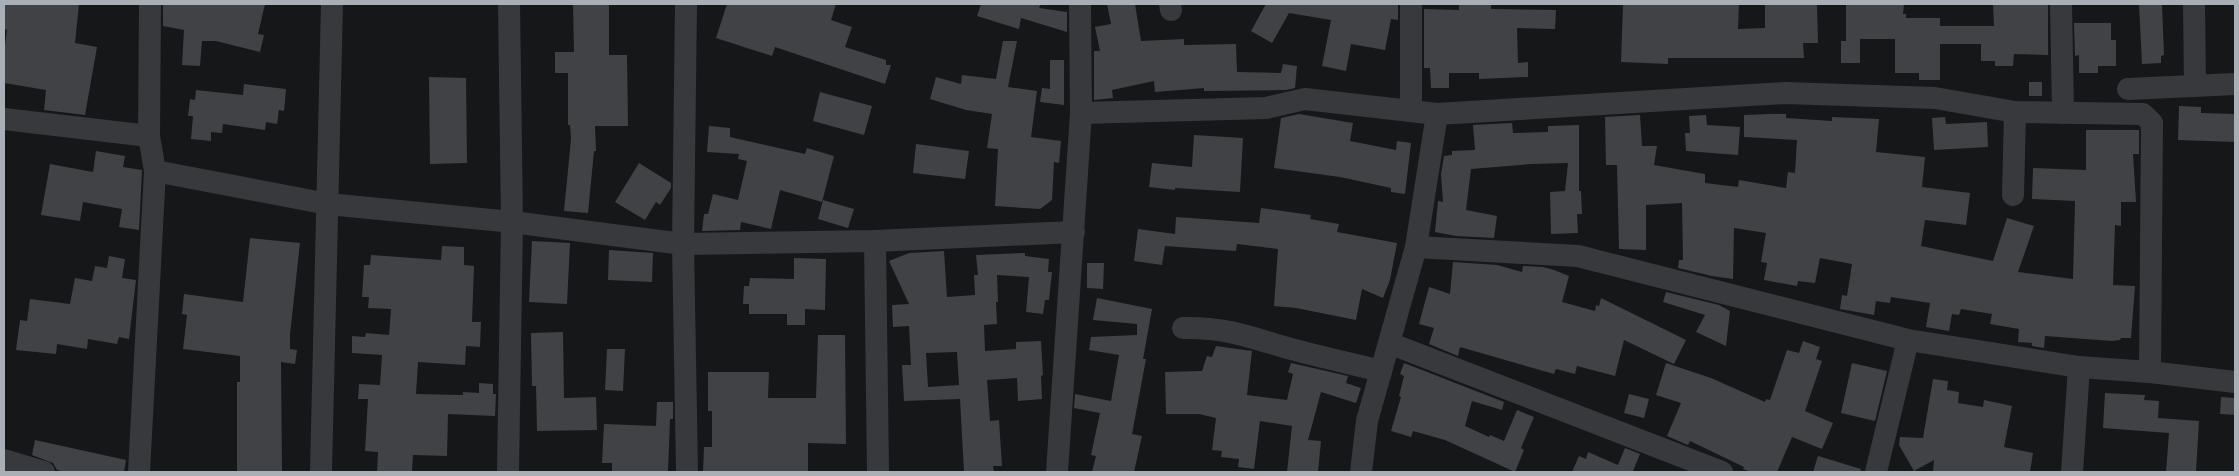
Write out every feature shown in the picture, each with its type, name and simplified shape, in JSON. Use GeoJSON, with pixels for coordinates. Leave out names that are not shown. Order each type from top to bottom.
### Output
{"type":"FeatureCollection","features":[{"type":"Feature","properties":{"kind":"street"},"geometry":{"type":"LineString","coordinates":[[139,472],[155,171],[150,136],[150,4]]}},
{"type":"Feature","properties":{"kind":"street"},"geometry":{"type":"LineString","coordinates":[[321,472],[332,4]]}},
{"type":"Feature","properties":{"kind":"street"},"geometry":{"type":"LineString","coordinates":[[508,472],[512,222],[509,4]]}},
{"type":"Feature","properties":{"kind":"street"},"geometry":{"type":"LineString","coordinates":[[686,4],[683,244],[687,472]]}},
{"type":"Feature","properties":{"kind":"street"},"geometry":{"type":"LineString","coordinates":[[1056,472],[1082,113],[1080,4]]}},
{"type":"Feature","properties":{"kind":"street"},"geometry":{"type":"LineString","coordinates":[[1411,110],[1412,4]]}},
{"type":"Feature","properties":{"kind":"street"},"geometry":{"type":"LineString","coordinates":[[2061,4],[2063,113]]}},
{"type":"Feature","properties":{"kind":"street"},"geometry":{"type":"LineString","coordinates":[[2194,4],[2195,86]]}},
{"type":"Feature","properties":{"kind":"street"},"geometry":{"type":"LineString","coordinates":[[2128,89],[2235,84]]}},
{"type":"Feature","properties":{"kind":"street"},"geometry":{"type":"LineString","coordinates":[[1082,113],[1266,108],[1304,98],[1437,114],[1786,93],[1936,98],[2015,112],[2143,114],[2152,123],[2150,372]]}},
{"type":"Feature","properties":{"kind":"street"},"geometry":{"type":"LineString","coordinates":[[2014,195],[2015,112]]}},
{"type":"Feature","properties":{"kind":"street"},"geometry":{"type":"LineString","coordinates":[[1361,472],[1367,421],[1416,247],[1437,114]]}},
{"type":"Feature","properties":{"kind":"street"},"geometry":{"type":"LineString","coordinates":[[4,118],[150,136]]}},
{"type":"Feature","properties":{"kind":"street"},"geometry":{"type":"LineString","coordinates":[[155,171],[328,204],[512,222],[683,244],[875,241],[1074,232]]}},
{"type":"Feature","properties":{"kind":"street"},"geometry":{"type":"LineString","coordinates":[[875,241],[878,472]]}},
{"type":"Feature","properties":{"kind":"street"},"geometry":{"type":"LineString","coordinates":[[1416,247],[1578,256],[1908,340],[2079,367],[2150,372],[2235,382]]}},
{"type":"Feature","properties":{"kind":"street"},"geometry":{"type":"LineString","coordinates":[[1183,328],[1209,327],[1244,334],[1285,347],[1381,371]]}},
{"type":"Feature","properties":{"kind":"street"},"geometry":{"type":"LineString","coordinates":[[1876,472],[1908,340]]}},
{"type":"Feature","properties":{"kind":"street"},"geometry":{"type":"LineString","coordinates":[[1389,342],[1722,472]]}},
{"type":"Feature","properties":{"kind":"street"},"geometry":{"type":"LineString","coordinates":[[2072,472],[2079,367]]}},
{"type":"Feature","properties":{"kind":"street"},"geometry":{"type":"LineString","coordinates":[[4,460],[44,472]]}},
{"type":"Feature","properties":{"kind":"building"},"geometry":{"type":"Polygon","coordinates":[[[4,4],[79,4],[75,43],[97,47],[85,115],[44,110],[46,90],[4,83],[4,53],[7,30],[4,29],[4,4]]]}},
{"type":"Feature","properties":{"kind":"building"},"geometry":{"type":"Polygon","coordinates":[[[163,4],[265,4],[258,34],[264,35],[260,52],[216,41],[202,41],[200,66],[182,65],[184,30],[163,26],[163,4]]]}},
{"type":"Feature","properties":{"kind":"building"},"geometry":{"type":"Polygon","coordinates":[[[573,4],[609,4],[609,55],[627,55],[628,126],[595,126],[596,151],[594,151],[588,213],[564,211],[571,139],[570,125],[568,125],[568,73],[555,73],[555,52],[574,52],[573,4]]]}},
{"type":"Feature","properties":{"kind":"building"},"geometry":{"type":"Polygon","coordinates":[[[727,4],[836,4],[831,20],[852,27],[845,47],[886,60],[886,65],[891,65],[885,84],[775,47],[772,56],[716,38],[727,4]]]}},
{"type":"Feature","properties":{"kind":"building"},"geometry":{"type":"Polygon","coordinates":[[[981,4],[1041,4],[1039,8],[1067,12],[1067,32],[1021,18],[1019,29],[977,16],[981,4]]]}},
{"type":"Feature","properties":{"kind":"building"},"geometry":{"type":"Polygon","coordinates":[[[1107,4],[1135,4],[1141,41],[1184,39],[1184,45],[1236,44],[1237,72],[1281,73],[1283,64],[1297,66],[1295,88],[1286,90],[1204,91],[1204,88],[1155,92],[1154,81],[1112,90],[1113,98],[1094,100],[1094,51],[1100,51],[1095,27],[1111,24],[1107,4]]]}},
{"type":"Feature","properties":{"kind":"building"},"geometry":{"type":"Polygon","coordinates":[[[1266,4],[1398,4],[1398,20],[1391,19],[1385,50],[1351,44],[1346,71],[1322,66],[1331,20],[1289,13],[1272,43],[1251,31],[1266,4]]]}},
{"type":"Feature","properties":{"kind":"building"},"geometry":{"type":"Polygon","coordinates":[[[1459,4],[1491,4],[1491,9],[1556,10],[1555,29],[1517,28],[1518,63],[1528,62],[1528,77],[1479,79],[1479,73],[1449,73],[1449,88],[1431,88],[1430,68],[1424,68],[1424,9],[1459,10],[1459,4]]]}},
{"type":"Feature","properties":{"kind":"building"},"geometry":{"type":"Polygon","coordinates":[[[1623,4],[1739,4],[1738,29],[1765,28],[1765,4],[1817,4],[1818,43],[1803,43],[1804,58],[1668,58],[1668,64],[1621,62],[1623,4]]]}},
{"type":"Feature","properties":{"kind":"building"},"geometry":{"type":"Polygon","coordinates":[[[1846,4],[1904,4],[1903,14],[1906,14],[1906,18],[1940,18],[1940,26],[1994,26],[1993,4],[2048,4],[2048,55],[2014,54],[2013,66],[1995,66],[1995,61],[1981,61],[1981,44],[1940,44],[1940,80],[1919,80],[1919,73],[1895,73],[1895,39],[1860,39],[1860,63],[1841,63],[1841,41],[1846,41],[1846,4]]]}},
{"type":"Feature","properties":{"kind":"building"},"geometry":{"type":"Polygon","coordinates":[[[2139,4],[2162,4],[2164,55],[2161,56],[2161,63],[2142,64],[2139,4]]]}},
{"type":"Feature","properties":{"kind":"building"},"geometry":{"type":"Polygon","coordinates":[[[2074,23],[2111,23],[2111,40],[2116,40],[2116,66],[2098,66],[2098,73],[2079,73],[2079,55],[2075,56],[2074,23]]]}},
{"type":"Feature","properties":{"kind":"building"},"geometry":{"type":"Polygon","coordinates":[[[1003,41],[1017,41],[1008,87],[1037,91],[1031,137],[1061,141],[1059,163],[1054,162],[1052,200],[1040,209],[995,206],[998,149],[987,148],[992,114],[966,110],[930,99],[936,77],[961,84],[962,75],[996,79],[1003,41]]]}},
{"type":"Feature","properties":{"kind":"building"},"geometry":{"type":"Polygon","coordinates":[[[1050,60],[1064,60],[1064,105],[1040,102],[1042,88],[1050,89],[1050,60]]]}},
{"type":"Feature","properties":{"kind":"building"},"geometry":{"type":"Polygon","coordinates":[[[429,77],[466,78],[467,163],[430,164],[429,77]]]}},
{"type":"Feature","properties":{"kind":"building"},"geometry":{"type":"Polygon","coordinates":[[[2029,82],[2042,82],[2042,96],[2029,96],[2029,82]]]}},
{"type":"Feature","properties":{"kind":"building"},"geometry":{"type":"Polygon","coordinates":[[[244,84],[286,89],[284,111],[279,110],[277,124],[266,122],[265,130],[223,124],[222,133],[211,132],[211,141],[191,139],[193,116],[188,116],[190,99],[195,100],[196,90],[243,95],[244,84]]]}},
{"type":"Feature","properties":{"kind":"building"},"geometry":{"type":"Polygon","coordinates":[[[820,92],[872,106],[864,135],[813,121],[820,92]]]}},
{"type":"Feature","properties":{"kind":"building"},"geometry":{"type":"Polygon","coordinates":[[[2179,106],[2201,107],[2201,113],[2235,114],[2235,142],[2178,140],[2179,106]]]}},
{"type":"Feature","properties":{"kind":"building"},"geometry":{"type":"Polygon","coordinates":[[[1299,114],[1353,123],[1350,141],[1396,150],[1397,141],[1411,143],[1405,194],[1391,192],[1391,188],[1340,177],[1274,168],[1281,118],[1299,114]]]}},
{"type":"Feature","properties":{"kind":"building"},"geometry":{"type":"Polygon","coordinates":[[[1786,114],[1786,118],[1832,121],[1832,117],[1879,119],[1876,152],[1925,157],[1922,187],[1970,193],[1966,225],[1925,220],[1921,246],[1993,261],[2007,218],[2034,226],[2018,272],[2073,279],[2075,201],[2032,199],[2033,168],[2086,170],[2086,130],[2139,130],[2139,154],[2133,154],[2136,202],[2121,202],[2121,226],[2115,225],[2113,285],[2135,286],[2131,338],[2121,338],[2120,340],[2112,341],[2045,336],[2044,348],[2032,346],[2032,343],[2018,342],[2019,329],[1990,324],[1992,314],[1961,309],[1959,315],[1952,314],[1949,331],[1926,327],[1930,303],[1891,297],[1890,303],[1876,301],[1874,315],[1840,309],[1842,295],[1847,296],[1852,264],[1820,258],[1815,283],[1798,281],[1797,286],[1764,280],[1767,263],[1761,262],[1766,233],[1734,228],[1733,279],[1678,268],[1679,260],[1683,260],[1682,203],[1646,205],[1646,250],[1619,249],[1617,165],[1606,165],[1605,117],[1640,115],[1642,146],[1657,146],[1654,165],[1705,174],[1705,183],[1738,187],[1739,180],[1786,188],[1788,172],[1795,173],[1797,140],[1744,137],[1744,115],[1786,114]]]}},
{"type":"Feature","properties":{"kind":"building"},"geometry":{"type":"Polygon","coordinates":[[[1706,115],[1707,125],[1740,127],[1738,155],[1686,151],[1685,133],[1690,133],[1689,116],[1706,115]]]}},
{"type":"Feature","properties":{"kind":"building"},"geometry":{"type":"Polygon","coordinates":[[[1945,117],[1946,124],[1987,122],[1988,147],[1934,150],[1932,118],[1945,117]]]}},
{"type":"Feature","properties":{"kind":"building"},"geometry":{"type":"Polygon","coordinates":[[[1512,123],[1513,133],[1548,132],[1548,126],[1579,125],[1579,191],[1581,191],[1582,214],[1577,214],[1578,233],[1551,234],[1550,192],[1565,191],[1568,163],[1471,169],[1466,210],[1497,216],[1494,238],[1456,236],[1435,232],[1438,201],[1443,202],[1441,174],[1444,156],[1452,155],[1452,151],[1475,150],[1473,125],[1512,123]]]}},
{"type":"Feature","properties":{"kind":"building"},"geometry":{"type":"Polygon","coordinates":[[[709,126],[730,128],[730,137],[805,154],[807,148],[834,156],[822,202],[780,190],[771,229],[741,222],[740,230],[702,231],[704,214],[708,214],[713,194],[738,200],[747,161],[738,159],[739,154],[707,152],[709,126]]]}},
{"type":"Feature","properties":{"kind":"building"},"geometry":{"type":"Polygon","coordinates":[[[1194,135],[1243,138],[1240,192],[1175,188],[1175,190],[1149,187],[1152,163],[1192,167],[1194,135]]]}},
{"type":"Feature","properties":{"kind":"building"},"geometry":{"type":"Polygon","coordinates":[[[916,144],[969,151],[965,179],[913,173],[916,144]]]}},
{"type":"Feature","properties":{"kind":"building"},"geometry":{"type":"Polygon","coordinates":[[[96,151],[125,156],[123,167],[142,170],[139,230],[119,227],[122,209],[83,202],[80,221],[41,215],[50,164],[93,172],[96,151]]]}},
{"type":"Feature","properties":{"kind":"building"},"geometry":{"type":"Polygon","coordinates":[[[639,163],[671,183],[671,188],[660,205],[656,202],[645,220],[615,202],[639,163]]]}},
{"type":"Feature","properties":{"kind":"building"},"geometry":{"type":"Polygon","coordinates":[[[823,200],[854,209],[848,228],[818,219],[823,200]]]}},
{"type":"Feature","properties":{"kind":"building"},"geometry":{"type":"Polygon","coordinates":[[[1261,208],[1311,215],[1310,219],[1339,224],[1337,232],[1397,243],[1390,280],[1383,298],[1362,289],[1356,320],[1296,308],[1274,306],[1278,249],[1237,244],[1236,251],[1165,246],[1162,265],[1134,261],[1138,229],[1175,234],[1176,217],[1259,223],[1261,208]]]}},
{"type":"Feature","properties":{"kind":"building"},"geometry":{"type":"Polygon","coordinates":[[[250,238],[300,243],[290,335],[290,349],[297,350],[295,364],[281,362],[282,472],[237,472],[237,382],[240,382],[240,356],[183,349],[187,315],[182,314],[184,294],[243,302],[250,238]]]}},
{"type":"Feature","properties":{"kind":"building"},"geometry":{"type":"Polygon","coordinates":[[[532,241],[570,243],[567,304],[529,302],[532,241]]]}},
{"type":"Feature","properties":{"kind":"building"},"geometry":{"type":"Polygon","coordinates":[[[442,246],[464,247],[464,265],[474,266],[472,322],[481,322],[480,347],[466,346],[465,365],[418,362],[416,394],[463,395],[463,392],[479,393],[479,383],[493,384],[493,394],[496,394],[495,416],[448,414],[447,456],[413,455],[412,472],[377,472],[378,452],[365,451],[368,399],[358,399],[359,384],[380,385],[382,355],[352,353],[352,336],[365,337],[366,333],[389,335],[391,309],[368,308],[369,297],[362,297],[364,265],[370,265],[371,255],[441,260],[442,246]]]}},
{"type":"Feature","properties":{"kind":"building"},"geometry":{"type":"Polygon","coordinates":[[[609,250],[653,253],[652,282],[608,280],[609,250]]]}},
{"type":"Feature","properties":{"kind":"building"},"geometry":{"type":"Polygon","coordinates":[[[944,251],[947,297],[975,295],[974,275],[978,275],[976,255],[1025,253],[1025,256],[1049,259],[1048,272],[1052,272],[1049,300],[1045,300],[1043,314],[1026,312],[1029,277],[997,275],[997,324],[984,325],[985,351],[1016,349],[1016,342],[1041,341],[1042,399],[1018,401],[1017,378],[987,380],[990,421],[999,420],[1002,466],[993,466],[994,472],[964,472],[960,399],[904,401],[902,365],[911,365],[909,326],[893,327],[892,305],[909,304],[889,261],[909,253],[944,251]],[[957,352],[926,353],[928,387],[959,385],[957,352]]]}},
{"type":"Feature","properties":{"kind":"building"},"geometry":{"type":"Polygon","coordinates":[[[109,256],[125,259],[122,278],[136,280],[129,339],[119,337],[117,344],[88,339],[87,349],[57,344],[56,354],[16,350],[20,320],[27,321],[30,299],[70,304],[75,278],[92,281],[95,266],[107,268],[109,256]]]}},
{"type":"Feature","properties":{"kind":"building"},"geometry":{"type":"Polygon","coordinates":[[[794,258],[826,259],[825,310],[805,309],[805,325],[787,325],[787,314],[749,314],[749,304],[743,304],[744,286],[749,286],[750,278],[794,279],[794,258]]]}},
{"type":"Feature","properties":{"kind":"building"},"geometry":{"type":"Polygon","coordinates":[[[1453,262],[1497,265],[1522,272],[1523,266],[1543,267],[1554,270],[1569,276],[1562,302],[1595,311],[1596,305],[1599,306],[1601,298],[1686,340],[1674,364],[1624,340],[1615,376],[1577,366],[1575,374],[1556,369],[1554,374],[1460,347],[1458,356],[1429,344],[1434,328],[1419,324],[1429,287],[1450,294],[1453,262]]]}},
{"type":"Feature","properties":{"kind":"building"},"geometry":{"type":"Polygon","coordinates":[[[1087,263],[1104,263],[1103,289],[1087,288],[1087,263]]]}},
{"type":"Feature","properties":{"kind":"building"},"geometry":{"type":"Polygon","coordinates":[[[1666,292],[1719,305],[1730,311],[1726,346],[1696,332],[1705,315],[1663,302],[1666,292]]]}},
{"type":"Feature","properties":{"kind":"building"},"geometry":{"type":"Polygon","coordinates":[[[1097,298],[1152,309],[1143,359],[1146,359],[1132,434],[1142,436],[1134,472],[1092,472],[1096,456],[1091,455],[1100,413],[1074,408],[1075,394],[1111,401],[1119,355],[1089,350],[1091,337],[1137,335],[1137,324],[1093,320],[1097,298]]]}},
{"type":"Feature","properties":{"kind":"building"},"geometry":{"type":"Polygon","coordinates":[[[563,332],[564,398],[596,397],[597,430],[537,431],[536,386],[532,386],[531,333],[563,332]]]}},
{"type":"Feature","properties":{"kind":"building"},"geometry":{"type":"Polygon","coordinates":[[[818,335],[845,335],[846,444],[808,443],[808,471],[703,472],[704,447],[712,447],[712,411],[708,411],[708,372],[769,372],[768,398],[816,398],[818,335]]]}},
{"type":"Feature","properties":{"kind":"building"},"geometry":{"type":"Polygon","coordinates":[[[1803,341],[1820,347],[1816,359],[1822,361],[1805,411],[1833,423],[1822,449],[1792,437],[1777,472],[1751,472],[1690,441],[1688,445],[1667,436],[1681,403],[1656,395],[1666,363],[1711,378],[1765,402],[1766,399],[1770,400],[1787,350],[1799,353],[1803,341]]]}},
{"type":"Feature","properties":{"kind":"building"},"geometry":{"type":"Polygon","coordinates":[[[1216,346],[1252,351],[1247,395],[1287,400],[1293,374],[1288,372],[1291,363],[1348,376],[1346,383],[1361,388],[1356,403],[1321,392],[1308,440],[1321,441],[1318,472],[1287,472],[1292,426],[1260,421],[1254,469],[1238,467],[1239,459],[1221,457],[1222,451],[1212,450],[1216,418],[1199,414],[1166,414],[1165,372],[1202,371],[1207,356],[1212,357],[1216,346]]]}},
{"type":"Feature","properties":{"kind":"building"},"geometry":{"type":"Polygon","coordinates":[[[607,349],[625,349],[623,391],[605,390],[607,349]]]}},
{"type":"Feature","properties":{"kind":"building"},"geometry":{"type":"Polygon","coordinates":[[[1404,363],[1504,402],[1502,410],[1472,401],[1465,426],[1489,437],[1490,435],[1504,441],[1517,410],[1534,417],[1521,448],[1524,450],[1515,472],[1445,440],[1413,431],[1411,437],[1391,431],[1401,397],[1399,396],[1404,376],[1400,374],[1404,363]]]}},
{"type":"Feature","properties":{"kind":"building"},"geometry":{"type":"Polygon","coordinates":[[[1852,363],[1887,371],[1875,421],[1841,413],[1852,363]]]}},
{"type":"Feature","properties":{"kind":"building"},"geometry":{"type":"Polygon","coordinates":[[[1933,379],[1948,381],[1947,390],[1959,392],[1958,403],[1983,407],[1984,400],[2012,406],[2004,447],[2033,453],[2030,472],[1933,472],[1934,460],[1914,471],[1899,445],[1900,437],[1923,438],[1933,379]]]}},
{"type":"Feature","properties":{"kind":"building"},"geometry":{"type":"Polygon","coordinates":[[[2105,393],[2145,395],[2144,400],[2159,401],[2158,418],[2199,421],[2196,472],[2166,472],[2169,433],[2103,428],[2105,393]]]}},
{"type":"Feature","properties":{"kind":"building"},"geometry":{"type":"Polygon","coordinates":[[[1629,394],[1649,399],[1644,418],[1624,413],[1629,394]]]}},
{"type":"Feature","properties":{"kind":"building"},"geometry":{"type":"Polygon","coordinates":[[[2221,397],[2235,398],[2235,415],[2220,414],[2221,397]]]}},
{"type":"Feature","properties":{"kind":"building"},"geometry":{"type":"Polygon","coordinates":[[[657,402],[673,402],[673,419],[670,419],[668,472],[612,471],[612,463],[602,463],[604,424],[656,426],[657,402]]]}},
{"type":"Feature","properties":{"kind":"building"},"geometry":{"type":"Polygon","coordinates":[[[35,440],[126,460],[124,472],[65,472],[57,470],[53,463],[32,455],[35,440]]]}},
{"type":"Feature","properties":{"kind":"building"},"geometry":{"type":"Polygon","coordinates":[[[1625,448],[1640,454],[1633,471],[1635,472],[1572,472],[1579,456],[1586,459],[1588,452],[1618,465],[1625,448]]]}},
{"type":"Feature","properties":{"kind":"building"},"geometry":{"type":"Polygon","coordinates":[[[1818,456],[1861,469],[1860,472],[1813,472],[1818,456]]]}}]}
